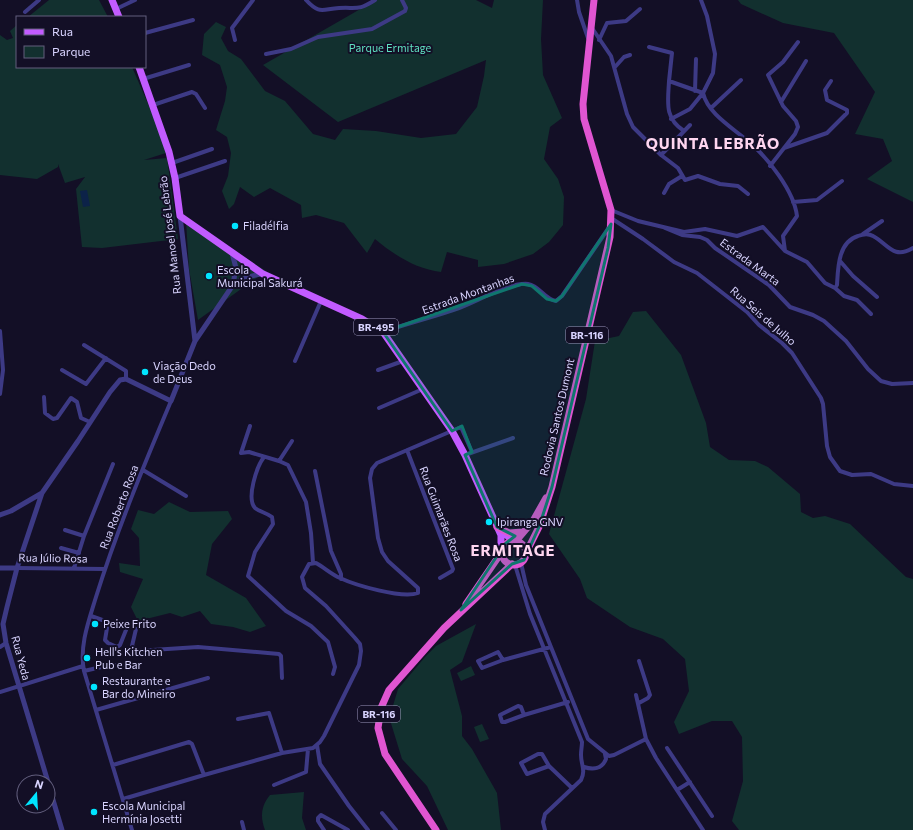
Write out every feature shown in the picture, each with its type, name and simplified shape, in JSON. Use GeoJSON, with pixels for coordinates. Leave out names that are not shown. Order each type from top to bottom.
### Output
{"type":"FeatureCollection","features":[{"type":"Feature","properties":{"kind":"highway","name":"Rodovia Santos Dumont"},"geometry":{"type":"LineString","coordinates":[[552,487],[608,248],[611,221],[611,210],[584,119],[584,104],[591,44],[594,0]]}},
{"type":"Feature","properties":{"kind":"highway","name":"BR-116"},"geometry":{"type":"LineString","coordinates":[[436,830],[385,754],[379,736],[378,719],[381,708],[390,690],[461,610],[505,544],[515,541],[533,521],[552,487]]}},
{"type":"Feature","properties":{"kind":"highway","name":"BR-116"},"geometry":{"type":"LineString","coordinates":[[461,610],[481,595],[516,564],[526,553],[539,527],[552,487]]}},
{"type":"Feature","properties":{"kind":"highway"},"geometry":{"type":"LineString","coordinates":[[497,527],[509,533],[523,532]]}},
{"type":"Feature","properties":{"kind":"highway"},"geometry":{"type":"LineString","coordinates":[[515,541],[525,548],[526,553]]}},
{"type":"Feature","properties":{"kind":"highway"},"geometry":{"type":"LineString","coordinates":[[501,552],[505,560],[516,564]]}},
{"type":"Feature","properties":{"kind":"main road"},"geometry":{"type":"LineString","coordinates":[[112,0],[119,16]]}},
{"type":"Feature","properties":{"kind":"main road","name":"Rua Manoel José Lebrão"},"geometry":{"type":"LineString","coordinates":[[139,68],[172,163],[180,216]]}},
{"type":"Feature","properties":{"kind":"main road","name":"BR-495"},"geometry":{"type":"LineString","coordinates":[[180,216],[263,274],[362,319],[383,332],[469,454],[502,541],[501,552]]}},
{"type":"Feature","properties":{"kind":"main road","name":"BR-495"},"geometry":{"type":"LineString","coordinates":[[497,527],[515,541]]}},
{"type":"Feature","properties":{"kind":"street"},"geometry":{"type":"LineString","coordinates":[[25,12],[39,0]]}},
{"type":"Feature","properties":{"kind":"street"},"geometry":{"type":"LineString","coordinates":[[116,9],[135,0]]}},
{"type":"Feature","properties":{"kind":"street"},"geometry":{"type":"LineString","coordinates":[[235,40],[232,34],[232,28],[253,0]]}},
{"type":"Feature","properties":{"kind":"street"},"geometry":{"type":"LineString","coordinates":[[306,0],[313,8],[327,11],[338,8],[356,9],[375,0]]}},
{"type":"Feature","properties":{"kind":"street"},"geometry":{"type":"LineString","coordinates":[[266,54],[291,49],[318,36],[377,27],[405,11],[406,8],[402,0]]}},
{"type":"Feature","properties":{"kind":"street"},"geometry":{"type":"LineString","coordinates":[[577,0],[579,12],[591,44]]}},
{"type":"Feature","properties":{"kind":"street"},"geometry":{"type":"LineString","coordinates":[[671,119],[690,109],[702,93],[713,73],[715,54],[707,16],[701,0]]}},
{"type":"Feature","properties":{"kind":"street"},"geometry":{"type":"LineString","coordinates":[[599,40],[607,23],[626,21],[640,9]]}},
{"type":"Feature","properties":{"kind":"street"},"geometry":{"type":"LineString","coordinates":[[146,32],[193,20]]}},
{"type":"Feature","properties":{"kind":"street"},"geometry":{"type":"LineString","coordinates":[[592,28],[611,56],[616,67],[630,122],[640,135],[661,155],[678,168],[685,180],[696,176],[720,184],[734,185],[748,194]]}},
{"type":"Feature","properties":{"kind":"street"},"geometry":{"type":"LineString","coordinates":[[770,166],[798,127],[796,121],[781,102],[768,76],[783,62],[798,42]]}},
{"type":"Feature","properties":{"kind":"street"},"geometry":{"type":"LineString","coordinates":[[649,47],[672,53],[668,112],[674,125],[684,131]]}},
{"type":"Feature","properties":{"kind":"street"},"geometry":{"type":"LineString","coordinates":[[616,67],[624,57],[630,55]]}},
{"type":"Feature","properties":{"kind":"street"},"geometry":{"type":"LineString","coordinates":[[695,91],[696,59]]}},
{"type":"Feature","properties":{"kind":"street"},"geometry":{"type":"LineString","coordinates":[[781,102],[806,61]]}},
{"type":"Feature","properties":{"kind":"street"},"geometry":{"type":"LineString","coordinates":[[143,79],[189,66]]}},
{"type":"Feature","properties":{"kind":"street"},"geometry":{"type":"LineString","coordinates":[[711,108],[741,80]]}},
{"type":"Feature","properties":{"kind":"street"},"geometry":{"type":"LineString","coordinates":[[669,81],[702,93]]}},
{"type":"Feature","properties":{"kind":"street"},"geometry":{"type":"LineString","coordinates":[[784,148],[824,134],[833,128],[847,113],[847,110],[827,100],[825,90],[831,81]]}},
{"type":"Feature","properties":{"kind":"street"},"geometry":{"type":"LineString","coordinates":[[153,105],[192,92],[196,94],[205,108]]}},
{"type":"Feature","properties":{"kind":"street"},"geometry":{"type":"LineString","coordinates":[[702,93],[706,103],[750,143],[781,179],[793,202],[797,216],[783,236],[785,250]]}},
{"type":"Feature","properties":{"kind":"street"},"geometry":{"type":"LineString","coordinates":[[661,155],[690,125]]}},
{"type":"Feature","properties":{"kind":"street"},"geometry":{"type":"LineString","coordinates":[[172,163],[212,150]]}},
{"type":"Feature","properties":{"kind":"street"},"geometry":{"type":"LineString","coordinates":[[175,178],[225,161]]}},
{"type":"Feature","properties":{"kind":"street"},"geometry":{"type":"LineString","coordinates":[[664,193],[669,184],[682,176]]}},
{"type":"Feature","properties":{"kind":"street"},"geometry":{"type":"LineString","coordinates":[[793,202],[818,200],[842,181]]}},
{"type":"Feature","properties":{"kind":"street"},"geometry":{"type":"LineString","coordinates":[[611,210],[638,221],[684,232],[706,229],[737,236],[763,227],[785,250],[807,262],[820,278],[844,296],[859,302],[872,314]]}},
{"type":"Feature","properties":{"kind":"street","name":"Rua Manoel José Lebrão"},"geometry":{"type":"LineString","coordinates":[[172,401],[195,341],[180,216]]}},
{"type":"Feature","properties":{"kind":"street","name":"Estrada Montanhas"},"geometry":{"type":"LineString","coordinates":[[383,332],[459,308],[509,287],[522,284],[532,286],[542,292],[548,299],[556,301],[562,296],[611,221]]}},
{"type":"Feature","properties":{"kind":"street","name":"Rua Seis de Julho"},"geometry":{"type":"LineString","coordinates":[[611,221],[643,239],[674,262],[697,273],[748,312],[759,325],[787,347],[798,361],[821,398],[823,404],[827,446],[830,457],[840,471],[852,475],[871,474],[894,484],[913,486]]}},
{"type":"Feature","properties":{"kind":"street"},"geometry":{"type":"LineString","coordinates":[[835,288],[837,286],[837,272],[840,260],[848,241],[863,234],[882,221]]}},
{"type":"Feature","properties":{"kind":"street","name":"Estrada Marta"},"geometry":{"type":"LineString","coordinates":[[665,228],[682,235],[700,237],[707,240],[715,248],[769,285],[790,307],[813,315],[824,321],[846,341],[868,369],[881,381],[892,384],[913,383]]}},
{"type":"Feature","properties":{"kind":"street"},"geometry":{"type":"LineString","coordinates":[[863,234],[873,236],[893,251],[903,253],[913,248]]}},
{"type":"Feature","properties":{"kind":"street"},"geometry":{"type":"LineString","coordinates":[[232,253],[236,268],[233,285]]}},
{"type":"Feature","properties":{"kind":"street"},"geometry":{"type":"LineString","coordinates":[[840,260],[853,276],[877,297]]}},
{"type":"Feature","properties":{"kind":"street"},"geometry":{"type":"LineString","coordinates":[[195,341],[233,285],[240,279],[263,274]]}},
{"type":"Feature","properties":{"kind":"street"},"geometry":{"type":"LineString","coordinates":[[295,361],[321,300]]}},
{"type":"Feature","properties":{"kind":"street"},"geometry":{"type":"LineString","coordinates":[[0,332],[4,370],[0,394]]}},
{"type":"Feature","properties":{"kind":"street"},"geometry":{"type":"LineString","coordinates":[[84,345],[126,371],[126,379]]}},
{"type":"Feature","properties":{"kind":"street"},"geometry":{"type":"LineString","coordinates":[[62,370],[86,384],[106,358]]}},
{"type":"Feature","properties":{"kind":"street"},"geometry":{"type":"LineString","coordinates":[[378,370],[404,360]]}},
{"type":"Feature","properties":{"kind":"street"},"geometry":{"type":"LineString","coordinates":[[0,515],[11,512],[42,493],[120,380],[126,379],[172,401]]}},
{"type":"Feature","properties":{"kind":"street"},"geometry":{"type":"LineString","coordinates":[[379,408],[423,389]]}},
{"type":"Feature","properties":{"kind":"street"},"geometry":{"type":"LineString","coordinates":[[44,397],[45,413],[53,419],[57,418],[71,398],[77,402],[81,418],[90,422]]}},
{"type":"Feature","properties":{"kind":"street","name":"Rua Roberto Rosa"},"geometry":{"type":"LineString","coordinates":[[132,830],[84,671],[83,648],[105,569],[143,470],[172,401]]}},
{"type":"Feature","properties":{"kind":"street"},"geometry":{"type":"LineString","coordinates":[[250,426],[241,453],[249,452],[279,460],[288,466],[306,502],[311,533],[313,563]]}},
{"type":"Feature","properties":{"kind":"street"},"geometry":{"type":"LineString","coordinates":[[123,799],[282,753],[308,749],[317,745],[324,736],[359,665],[361,651],[360,644],[355,638],[326,606],[305,588],[302,577],[308,564],[313,563],[319,565],[341,579],[370,588],[400,594],[418,593],[418,588],[388,561],[382,552],[378,538],[370,478],[372,469],[377,463],[462,427],[469,454],[513,438]]}},
{"type":"Feature","properties":{"kind":"street"},"geometry":{"type":"LineString","coordinates":[[279,460],[292,442]]}},
{"type":"Feature","properties":{"kind":"street","name":"Rua Guimarães Rosa"},"geometry":{"type":"LineString","coordinates":[[407,450],[453,569],[440,578]]}},
{"type":"Feature","properties":{"kind":"street"},"geometry":{"type":"LineString","coordinates":[[264,457],[256,470],[252,500],[256,508],[272,517],[274,524],[255,552],[248,576],[286,611],[311,626],[328,642],[335,667],[333,674]]}},
{"type":"Feature","properties":{"kind":"street"},"geometry":{"type":"LineString","coordinates":[[74,568],[84,536],[113,464]]}},
{"type":"Feature","properties":{"kind":"street"},"geometry":{"type":"LineString","coordinates":[[143,470],[186,496]]}},
{"type":"Feature","properties":{"kind":"street"},"geometry":{"type":"LineString","coordinates":[[315,471],[330,551],[341,574],[341,579]]}},
{"type":"Feature","properties":{"kind":"street","name":"Rua Yeda"},"geometry":{"type":"LineString","coordinates":[[42,493],[17,568],[3,624],[6,642],[46,774]]}},
{"type":"Feature","properties":{"kind":"street"},"geometry":{"type":"LineString","coordinates":[[65,530],[84,536]]}},
{"type":"Feature","properties":{"kind":"street"},"geometry":{"type":"LineString","coordinates":[[60,548],[78,553]]}},
{"type":"Feature","properties":{"kind":"street"},"geometry":{"type":"LineString","coordinates":[[516,564],[523,577],[586,735],[605,754],[614,755],[646,739]]}},
{"type":"Feature","properties":{"kind":"street"},"geometry":{"type":"LineString","coordinates":[[516,564],[530,614],[582,742],[581,757],[584,767],[584,775],[581,780],[545,814],[543,822],[545,830]]}},
{"type":"Feature","properties":{"kind":"street","name":"Rua Júlio Rosa"},"geometry":{"type":"LineString","coordinates":[[0,568],[105,569]]}},
{"type":"Feature","properties":{"kind":"street"},"geometry":{"type":"LineString","coordinates":[[91,616],[108,622],[105,640],[117,647],[120,645],[128,625],[136,629],[132,646],[137,650],[198,647],[279,654],[281,656],[282,678]]}},
{"type":"Feature","properties":{"kind":"street"},"geometry":{"type":"LineString","coordinates":[[0,647],[6,642]]}},
{"type":"Feature","properties":{"kind":"street"},"geometry":{"type":"LineString","coordinates":[[503,660],[499,653],[496,652],[479,660],[478,663],[482,668],[503,660],[513,659],[551,647]]}},
{"type":"Feature","properties":{"kind":"street"},"geometry":{"type":"LineString","coordinates":[[639,661],[650,694],[648,698],[639,703]]}},
{"type":"Feature","properties":{"kind":"street"},"geometry":{"type":"LineString","coordinates":[[84,671],[110,665],[139,666]]}},
{"type":"Feature","properties":{"kind":"street"},"geometry":{"type":"LineString","coordinates":[[0,692],[83,666]]}},
{"type":"Feature","properties":{"kind":"street"},"geometry":{"type":"LineString","coordinates":[[96,710],[208,678]]}},
{"type":"Feature","properties":{"kind":"street"},"geometry":{"type":"LineString","coordinates":[[636,695],[646,739],[656,758],[703,830]]}},
{"type":"Feature","properties":{"kind":"street"},"geometry":{"type":"LineString","coordinates":[[524,715],[518,706],[500,715],[502,722],[505,722],[572,700]]}},
{"type":"Feature","properties":{"kind":"street"},"geometry":{"type":"LineString","coordinates":[[238,719],[267,713],[270,714],[282,753]]}},
{"type":"Feature","properties":{"kind":"street"},"geometry":{"type":"LineString","coordinates":[[113,765],[189,742],[192,744],[204,776]]}},
{"type":"Feature","properties":{"kind":"street"},"geometry":{"type":"LineString","coordinates":[[582,747],[594,743]]}},
{"type":"Feature","properties":{"kind":"street"},"geometry":{"type":"LineString","coordinates":[[317,745],[320,764],[349,806],[368,830]]}},
{"type":"Feature","properties":{"kind":"street"},"geometry":{"type":"LineString","coordinates":[[667,748],[712,816]]}},
{"type":"Feature","properties":{"kind":"street"},"geometry":{"type":"LineString","coordinates":[[274,785],[306,772],[308,749]]}},
{"type":"Feature","properties":{"kind":"street"},"geometry":{"type":"LineString","coordinates":[[549,766],[527,774],[524,773],[521,763],[540,753],[543,755],[549,766],[572,788]]}},
{"type":"Feature","properties":{"kind":"street"},"geometry":{"type":"LineString","coordinates":[[584,767],[593,769],[600,767],[606,759],[605,754]]}},
{"type":"Feature","properties":{"kind":"street"},"geometry":{"type":"LineString","coordinates":[[677,790],[690,782]]}},
{"type":"Feature","properties":{"kind":"street","name":"Rua Yeda"},"geometry":{"type":"LineString","coordinates":[[56,809],[62,830]]}},
{"type":"Feature","properties":{"kind":"street"},"geometry":{"type":"LineString","coordinates":[[382,813],[396,830]]}},
{"type":"Feature","properties":{"kind":"street"},"geometry":{"type":"LineString","coordinates":[[324,830],[318,821],[318,818],[321,815],[348,830]]}},
{"type":"Feature","properties":{"kind":"street"},"geometry":{"type":"LineString","coordinates":[[242,822],[244,830]]}},
{"type":"Feature","properties":{"kind":"highlighted area"},"geometry":{"type":"Polygon","coordinates":[[[611,224],[608,248],[552,487],[539,527],[524,560],[512,564],[461,610],[505,544],[515,536],[497,527],[465,455],[472,452],[462,426],[452,431],[383,332],[522,284],[532,286],[547,299],[556,301],[562,296],[611,224]]]}},
{"type":"Feature","properties":{"kind":"green space"},"geometry":{"type":"Polygon","coordinates":[[[49,0],[99,0],[107,16],[29,16],[49,0]]]}},
{"type":"Feature","properties":{"kind":"green space","name":"Parque Ermitage"},"geometry":{"type":"Polygon","coordinates":[[[376,0],[476,0],[492,8],[494,0],[543,0],[541,39],[543,75],[562,118],[550,127],[544,159],[558,179],[564,197],[563,225],[549,242],[533,254],[504,264],[478,267],[478,260],[447,252],[441,272],[423,268],[406,260],[375,239],[367,253],[344,223],[316,215],[302,218],[301,205],[270,188],[254,197],[240,187],[234,204],[229,209],[222,191],[228,176],[231,153],[227,137],[216,130],[225,101],[227,87],[220,65],[202,55],[204,34],[216,22],[226,27],[221,38],[228,51],[241,59],[265,91],[285,101],[313,134],[335,140],[343,129],[376,131],[421,138],[456,134],[477,107],[486,60],[338,122],[263,65],[376,0]]]}},
{"type":"Feature","properties":{"kind":"green space"},"geometry":{"type":"Polygon","coordinates":[[[738,0],[913,0],[913,202],[867,179],[892,161],[883,139],[855,134],[875,92],[834,33],[783,23],[741,4],[738,0]]]}},
{"type":"Feature","properties":{"kind":"green space"},"geometry":{"type":"Polygon","coordinates":[[[16,26],[16,68],[132,68],[169,152],[144,160],[167,158],[178,239],[102,248],[82,247],[76,189],[85,177],[65,183],[58,164],[58,167],[37,179],[0,175],[0,35],[7,40],[13,38],[10,31],[16,26]]]}},
{"type":"Feature","properties":{"kind":"green space"},"geometry":{"type":"Polygon","coordinates":[[[186,221],[266,271],[198,320],[189,269],[186,221]]]}},
{"type":"Feature","properties":{"kind":"green space"},"geometry":{"type":"Polygon","coordinates":[[[646,311],[681,355],[706,423],[710,447],[729,460],[755,461],[768,467],[800,494],[801,512],[813,518],[825,516],[850,524],[906,577],[913,579],[913,830],[739,830],[732,821],[743,781],[742,737],[732,721],[712,721],[679,734],[674,722],[689,691],[685,659],[663,639],[630,627],[587,598],[580,579],[549,534],[586,399],[595,341],[619,336],[633,312],[646,311]]]}},
{"type":"Feature","properties":{"kind":"green space"},"geometry":{"type":"Polygon","coordinates":[[[169,502],[190,512],[228,511],[232,519],[212,544],[206,575],[246,598],[266,626],[250,632],[233,627],[211,624],[200,611],[182,617],[170,613],[138,621],[131,607],[143,579],[120,572],[119,563],[140,566],[139,538],[131,529],[138,510],[154,514],[169,502]]]}},
{"type":"Feature","properties":{"kind":"green space"},"geometry":{"type":"Polygon","coordinates":[[[476,624],[462,662],[450,670],[462,716],[462,736],[472,749],[497,793],[501,830],[448,830],[427,786],[402,759],[390,720],[398,689],[425,657],[436,646],[476,624]]]}},
{"type":"Feature","properties":{"kind":"green space"},"geometry":{"type":"Polygon","coordinates":[[[471,666],[475,675],[461,681],[457,673],[471,666]]]}},
{"type":"Feature","properties":{"kind":"green space"},"geometry":{"type":"Polygon","coordinates":[[[482,724],[489,739],[480,742],[474,727],[482,724]]]}},
{"type":"Feature","properties":{"kind":"green space"},"geometry":{"type":"Polygon","coordinates":[[[304,792],[302,818],[306,830],[265,830],[262,821],[262,812],[263,807],[270,795],[304,792]]]}},
{"type":"Feature","properties":{"kind":"water"},"geometry":{"type":"Polygon","coordinates":[[[87,190],[90,206],[83,207],[80,191],[87,190]]]}},
{"type":"Feature","properties":{"kind":"place","name":"Filadélfia"},"geometry":{"type":"Point","coordinates":[235,226]}},
{"type":"Feature","properties":{"kind":"place","name":"Escola Municipal Sakurá"},"geometry":{"type":"Point","coordinates":[209,276]}},
{"type":"Feature","properties":{"kind":"place","name":"Viação Dedo de Deus"},"geometry":{"type":"Point","coordinates":[145,372]}},
{"type":"Feature","properties":{"kind":"place","name":"Ipiranga GNV"},"geometry":{"type":"Point","coordinates":[489,522]}},
{"type":"Feature","properties":{"kind":"place","name":"Peixe Frito"},"geometry":{"type":"Point","coordinates":[95,624]}},
{"type":"Feature","properties":{"kind":"place","name":"Hell's Kitchen Pub e Bar"},"geometry":{"type":"Point","coordinates":[87,658]}},
{"type":"Feature","properties":{"kind":"place","name":"Restaurante e Bar do Mineiro"},"geometry":{"type":"Point","coordinates":[94,687]}},
{"type":"Feature","properties":{"kind":"place","name":"Escola Municipal Hermínia Josetti"},"geometry":{"type":"Point","coordinates":[94,812]}},
{"type":"Feature","properties":{"kind":"district","name":"QUINTA LEBRÃO"},"geometry":{"type":"Point","coordinates":[713,144]}},
{"type":"Feature","properties":{"kind":"district","name":"ERMITAGE"},"geometry":{"type":"Point","coordinates":[513,551]}}]}
